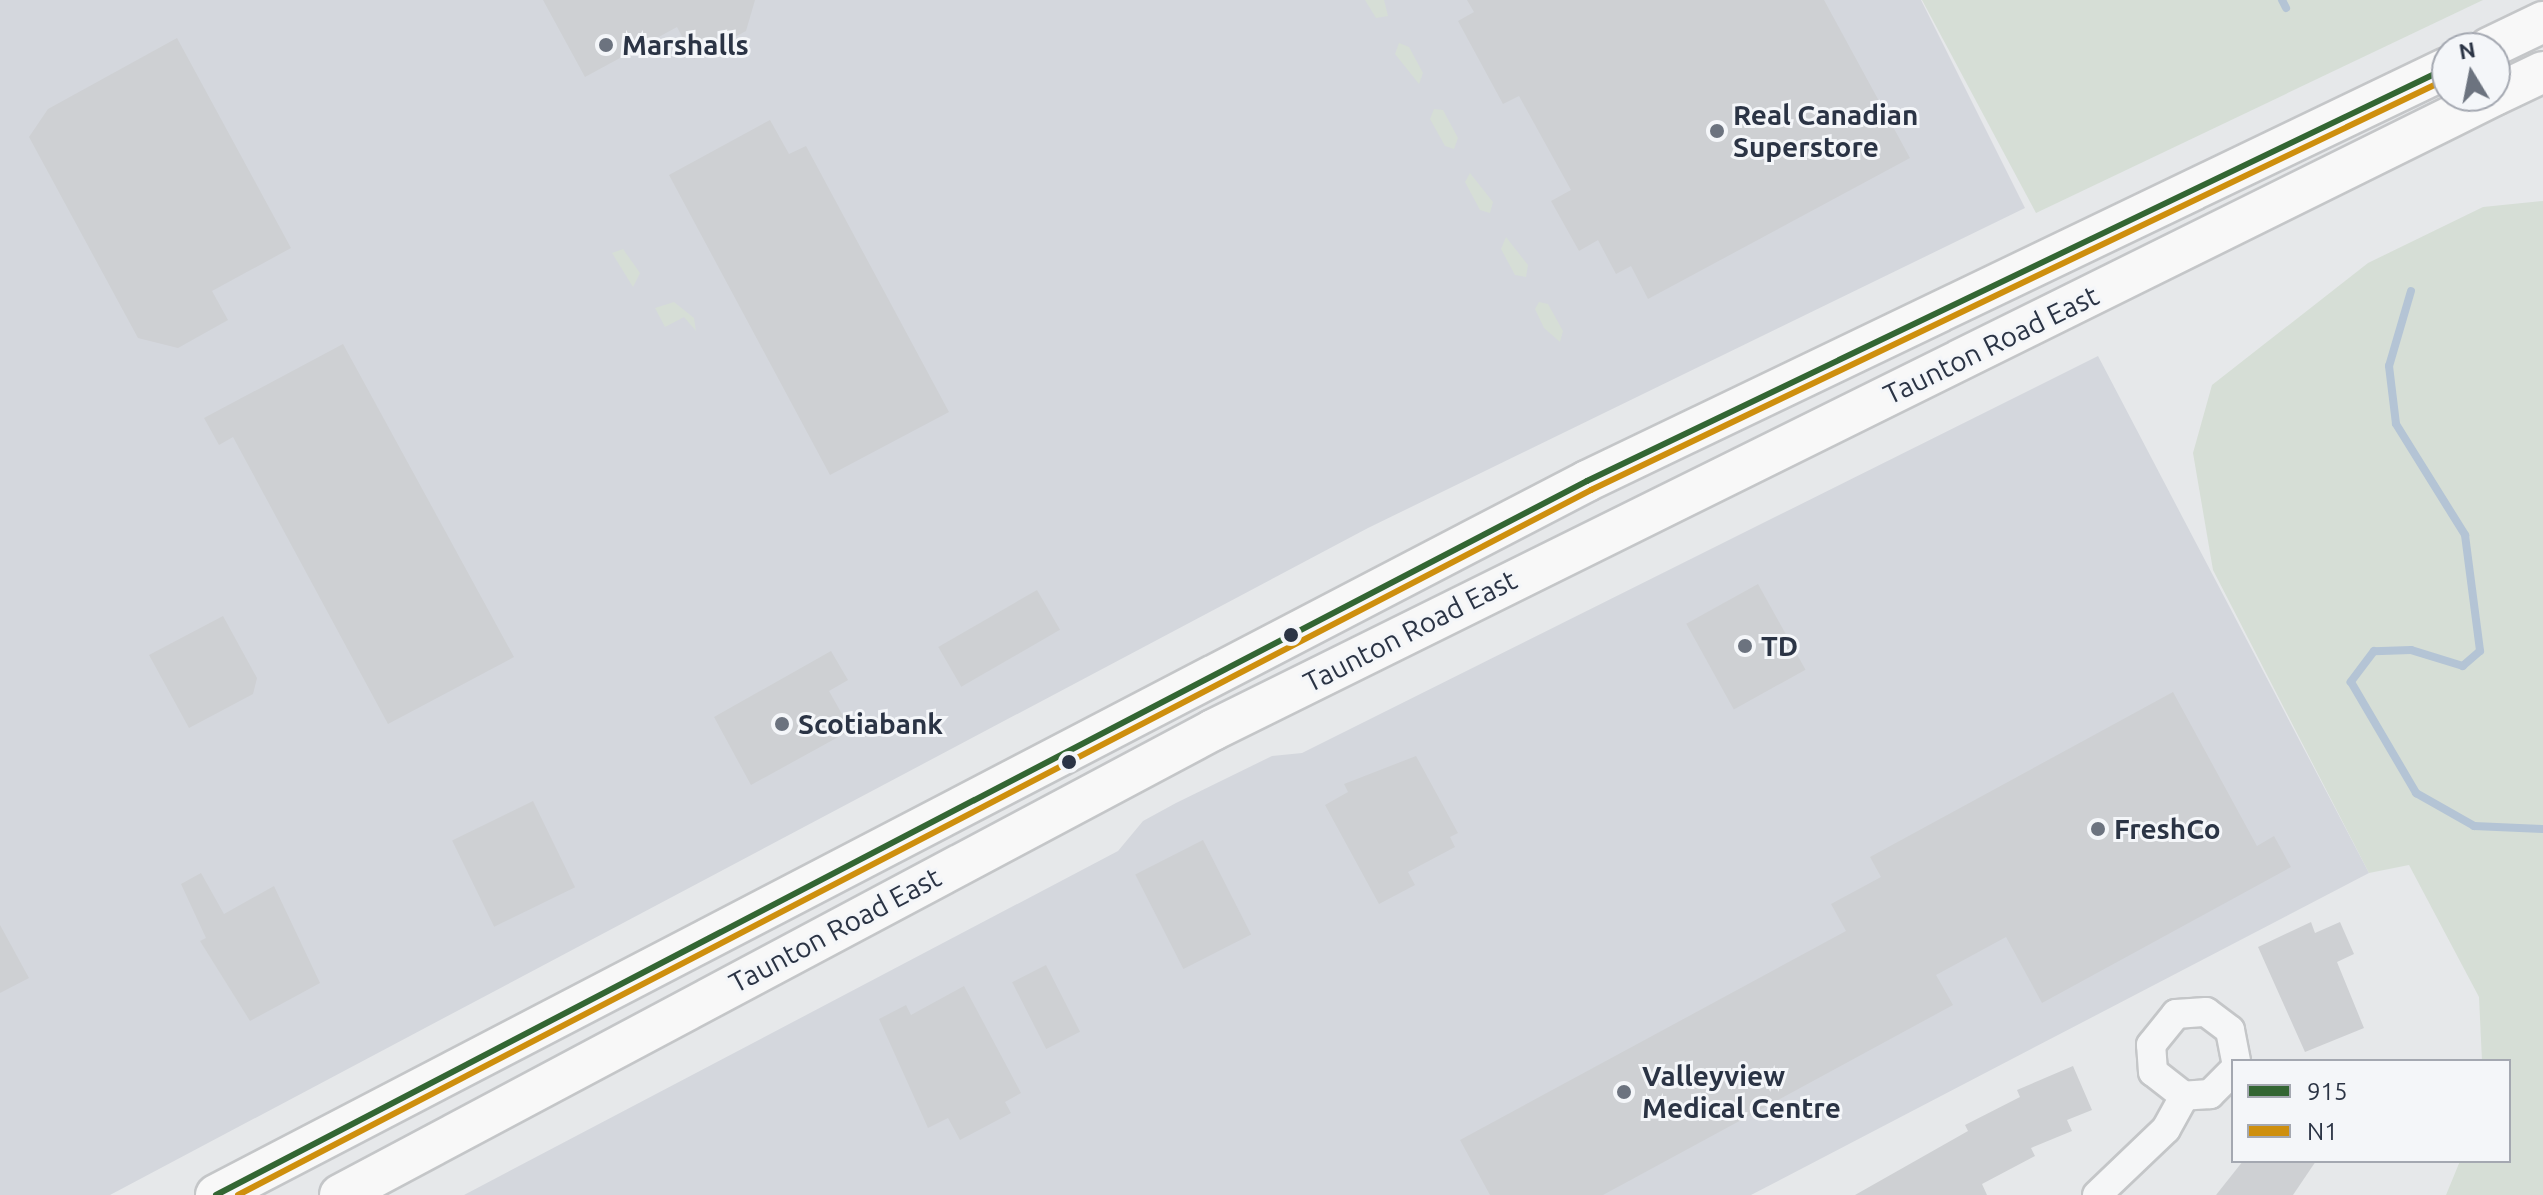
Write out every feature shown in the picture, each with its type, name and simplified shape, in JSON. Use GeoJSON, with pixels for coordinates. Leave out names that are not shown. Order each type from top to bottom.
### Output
{"type":"FeatureCollection","features":[{"type":"Feature","properties":{"kind":"main road"},"geometry":{"type":"LineString","coordinates":[[2511,37],[2543,22]]}},
{"type":"Feature","properties":{"kind":"main road","name":"Taunton Road East"},"geometry":{"type":"LineString","coordinates":[[2511,88],[2543,72]]}},
{"type":"Feature","properties":{"kind":"main road","name":"Taunton Road East"},"geometry":{"type":"LineString","coordinates":[[216,1195],[1587,481],[2431,76]]}},
{"type":"Feature","properties":{"kind":"main road","name":"Taunton Road East"},"geometry":{"type":"LineString","coordinates":[[340,1195],[1225,724],[2462,112]]}},
{"type":"Feature","properties":{"kind":"street"},"geometry":{"type":"LineString","coordinates":[[2231,1073],[2210,1094],[2184,1096],[2153,1072],[2151,1045],[2164,1022],[2191,1010],[2220,1019],[2236,1044],[2236,1059]]}},
{"type":"Feature","properties":{"kind":"street"},"geometry":{"type":"LineString","coordinates":[[2097,1195],[2166,1129],[2184,1096]]}},
{"type":"Feature","properties":{"kind":"shaded area"},"geometry":{"type":"Polygon","coordinates":[[[0,0],[1921,0],[2025,208],[1368,528],[110,1195],[0,1195],[0,0]]]}},
{"type":"Feature","properties":{"kind":"shaded area"},"geometry":{"type":"Polygon","coordinates":[[[1365,0],[1384,0],[1388,16],[1376,18],[1365,0]]]}},
{"type":"Feature","properties":{"kind":"shaded area"},"geometry":{"type":"Polygon","coordinates":[[[1922,0],[2483,0],[2036,213],[1922,0]]]}},
{"type":"Feature","properties":{"kind":"shaded area"},"geometry":{"type":"Polygon","coordinates":[[[1399,43],[1409,47],[1423,73],[1419,84],[1395,54],[1399,43]]]}},
{"type":"Feature","properties":{"kind":"shaded area"},"geometry":{"type":"Polygon","coordinates":[[[1434,109],[1443,110],[1458,138],[1454,149],[1445,146],[1430,119],[1434,109]]]}},
{"type":"Feature","properties":{"kind":"shaded area"},"geometry":{"type":"Polygon","coordinates":[[[1470,173],[1493,202],[1490,213],[1480,210],[1465,182],[1470,173]]]}},
{"type":"Feature","properties":{"kind":"shaded area"},"geometry":{"type":"Polygon","coordinates":[[[2543,201],[2543,1195],[2446,1195],[2459,1163],[2511,1163],[2511,1059],[2482,1059],[2479,997],[2409,865],[2369,873],[2213,570],[2193,453],[2212,385],[2368,263],[2483,207],[2543,201]]]}},
{"type":"Feature","properties":{"kind":"shaded area"},"geometry":{"type":"Polygon","coordinates":[[[1506,237],[1528,265],[1526,277],[1515,275],[1501,249],[1506,237]]]}},
{"type":"Feature","properties":{"kind":"shaded area"},"geometry":{"type":"Polygon","coordinates":[[[623,249],[640,273],[633,287],[612,253],[623,249]]]}},
{"type":"Feature","properties":{"kind":"shaded area"},"geometry":{"type":"Polygon","coordinates":[[[674,302],[694,318],[696,331],[684,317],[665,327],[655,308],[674,302]]]}},
{"type":"Feature","properties":{"kind":"shaded area"},"geometry":{"type":"Polygon","coordinates":[[[1539,302],[1548,304],[1563,331],[1560,342],[1544,328],[1535,309],[1539,302]]]}},
{"type":"Feature","properties":{"kind":"shaded area"},"geometry":{"type":"Polygon","coordinates":[[[2098,356],[2369,873],[1751,1195],[464,1195],[1118,851],[1143,821],[1176,803],[1272,756],[1302,753],[2098,356]]]}},
{"type":"Feature","properties":{"kind":"building","name":"Marshalls"},"geometry":{"type":"Polygon","coordinates":[[[543,0],[755,0],[746,31],[694,59],[677,27],[585,77],[543,0]]]}},
{"type":"Feature","properties":{"kind":"building","name":"Real Canadian Superstore"},"geometry":{"type":"Polygon","coordinates":[[[1467,0],[1824,0],[1910,158],[1648,299],[1631,266],[1616,274],[1598,240],[1579,251],[1551,201],[1571,190],[1519,96],[1503,104],[1458,21],[1474,12],[1467,0]]]}},
{"type":"Feature","properties":{"kind":"building"},"geometry":{"type":"Polygon","coordinates":[[[177,38],[291,248],[212,291],[228,320],[178,348],[138,338],[29,137],[48,109],[177,38]]]}},
{"type":"Feature","properties":{"kind":"building"},"geometry":{"type":"Polygon","coordinates":[[[770,120],[789,154],[806,146],[949,412],[830,475],[669,175],[770,120]]]}},
{"type":"Feature","properties":{"kind":"building"},"geometry":{"type":"Polygon","coordinates":[[[343,344],[514,657],[388,724],[233,437],[219,445],[204,418],[343,344]]]}},
{"type":"Feature","properties":{"kind":"building","name":"TD"},"geometry":{"type":"Polygon","coordinates":[[[1758,584],[1806,670],[1734,709],[1686,624],[1758,584]]]}},
{"type":"Feature","properties":{"kind":"building"},"geometry":{"type":"Polygon","coordinates":[[[1037,590],[1060,630],[961,687],[938,647],[1037,590]]]}},
{"type":"Feature","properties":{"kind":"building"},"geometry":{"type":"Polygon","coordinates":[[[223,616],[257,678],[253,694],[189,728],[149,655],[223,616]]]}},
{"type":"Feature","properties":{"kind":"building","name":"Scotiabank"},"geometry":{"type":"Polygon","coordinates":[[[831,651],[848,680],[829,691],[851,730],[751,785],[714,717],[831,651]]]}},
{"type":"Feature","properties":{"kind":"building"},"geometry":{"type":"Polygon","coordinates":[[[2173,692],[2257,846],[2274,836],[2291,867],[2042,1003],[2006,937],[1936,975],[1953,1005],[1603,1195],[1490,1195],[1460,1140],[1846,931],[1831,904],[1881,877],[1870,857],[2173,692]]]}},
{"type":"Feature","properties":{"kind":"building"},"geometry":{"type":"Polygon","coordinates":[[[1416,756],[1458,833],[1450,837],[1455,847],[1408,872],[1415,885],[1379,904],[1325,805],[1348,792],[1344,784],[1416,756]]]}},
{"type":"Feature","properties":{"kind":"building"},"geometry":{"type":"Polygon","coordinates":[[[533,801],[575,887],[494,927],[452,840],[533,801]]]}},
{"type":"Feature","properties":{"kind":"building"},"geometry":{"type":"Polygon","coordinates":[[[1203,840],[1251,934],[1183,969],[1135,875],[1203,840]]]}},
{"type":"Feature","properties":{"kind":"building"},"geometry":{"type":"Polygon","coordinates":[[[201,873],[224,914],[274,886],[320,983],[250,1021],[200,941],[206,938],[181,884],[201,873]]]}},
{"type":"Feature","properties":{"kind":"building"},"geometry":{"type":"Polygon","coordinates":[[[2311,922],[2315,933],[2340,922],[2354,954],[2337,962],[2364,1028],[2305,1052],[2258,947],[2311,922]]]}},
{"type":"Feature","properties":{"kind":"building"},"geometry":{"type":"Polygon","coordinates":[[[0,925],[29,978],[0,993],[0,925]]]}},
{"type":"Feature","properties":{"kind":"building"},"geometry":{"type":"Polygon","coordinates":[[[1046,965],[1080,1032],[1046,1049],[1012,982],[1046,965]]]}},
{"type":"Feature","properties":{"kind":"building"},"geometry":{"type":"Polygon","coordinates":[[[964,986],[1021,1093],[1005,1102],[1011,1113],[960,1140],[948,1118],[928,1128],[879,1019],[906,1005],[911,1015],[964,986]]]}},
{"type":"Feature","properties":{"kind":"building"},"geometry":{"type":"Polygon","coordinates":[[[2073,1066],[2092,1110],[2067,1120],[2072,1131],[2031,1148],[2035,1156],[1982,1184],[1987,1195],[1855,1195],[1968,1131],[1965,1125],[2020,1097],[2017,1090],[2073,1066]]]}},
{"type":"Feature","properties":{"kind":"building"},"geometry":{"type":"Polygon","coordinates":[[[2241,1163],[2315,1163],[2293,1195],[2216,1195],[2241,1163]]]}},
{"type":"Feature","properties":{"kind":"waterway"},"geometry":{"type":"LineString","coordinates":[[2282,0],[2286,8]]}},
{"type":"Feature","properties":{"kind":"waterway"},"geometry":{"type":"LineString","coordinates":[[2411,291],[2389,366],[2396,424],[2465,535],[2480,651],[2463,666],[2411,650],[2374,651],[2351,682],[2416,793],[2474,826],[2543,829]]}},
{"type":"Feature","properties":{"kind":"transit line","name":"915"},"geometry":{"type":"LineString","coordinates":[[216,1195],[1587,481],[2431,76]]}},
{"type":"Feature","properties":{"kind":"transit line","name":"N1"},"geometry":{"type":"LineString","coordinates":[[238,1195],[1591,490],[2431,87]]}},
{"type":"Feature","properties":{"kind":"place","name":"Marshalls"},"geometry":{"type":"Point","coordinates":[606,45]}},
{"type":"Feature","properties":{"kind":"place","name":"Real Canadian Superstore"},"geometry":{"type":"Point","coordinates":[1717,131]}},
{"type":"Feature","properties":{"kind":"place","name":"TD"},"geometry":{"type":"Point","coordinates":[1745,646]}},
{"type":"Feature","properties":{"kind":"place","name":"Scotiabank"},"geometry":{"type":"Point","coordinates":[782,724]}},
{"type":"Feature","properties":{"kind":"place","name":"FreshCo"},"geometry":{"type":"Point","coordinates":[2098,829]}},
{"type":"Feature","properties":{"kind":"place","name":"Valleyview Medical Centre"},"geometry":{"type":"Point","coordinates":[1624,1092]}}]}
